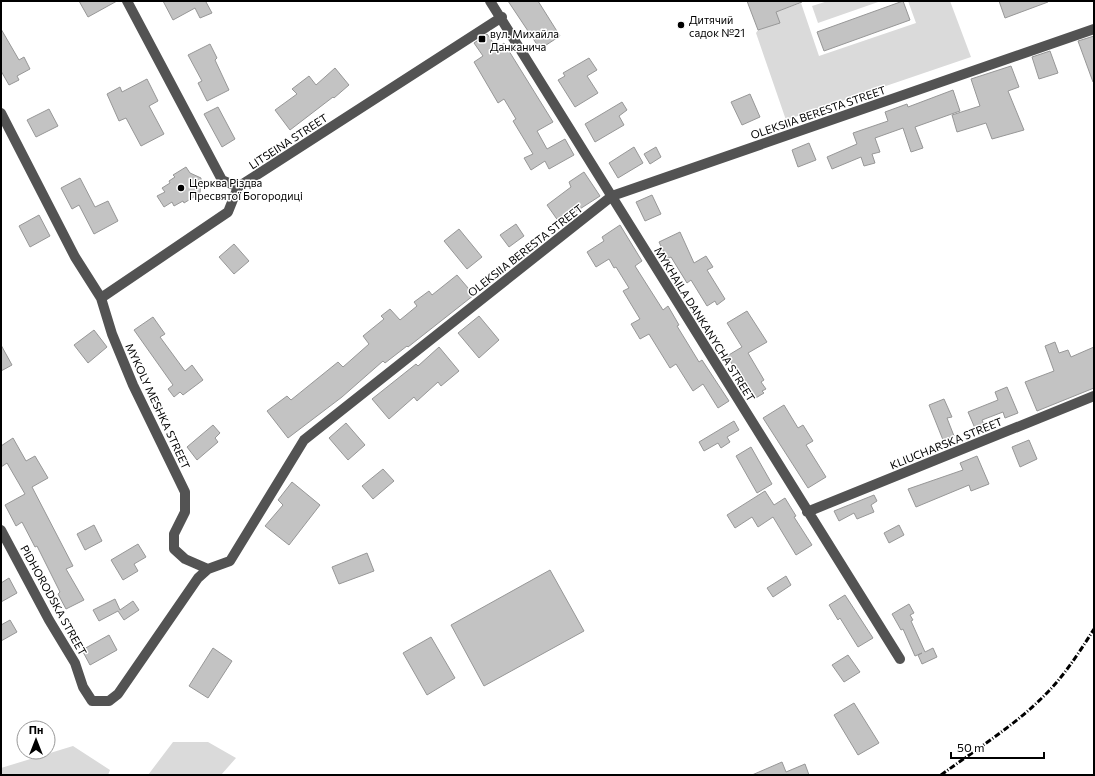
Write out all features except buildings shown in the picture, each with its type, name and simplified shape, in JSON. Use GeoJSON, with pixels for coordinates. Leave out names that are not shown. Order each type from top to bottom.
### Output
{"type":"FeatureCollection","features":[{"type":"Feature","properties":{"kind":"street"},"geometry":{"type":"LineString","coordinates":[[101,298],[228,212],[238,187],[222,180],[127,1]]}},
{"type":"Feature","properties":{"kind":"street","name":"MYKHAILA DANKANYCHA STREET"},"geometry":{"type":"LineString","coordinates":[[490,1],[502,17],[807,512],[900,659]]}},
{"type":"Feature","properties":{"kind":"street","name":"LITSEINA STREET"},"geometry":{"type":"LineString","coordinates":[[238,187],[502,17]]}},
{"type":"Feature","properties":{"kind":"street","name":"OLEKSIIA BERESTA STREET"},"geometry":{"type":"LineString","coordinates":[[118,694],[198,578],[208,569],[230,561],[304,440],[612,196],[1094,29]]}},
{"type":"Feature","properties":{"kind":"street","name":"MYKOLY MESHKA STREET"},"geometry":{"type":"LineString","coordinates":[[1,113],[75,256],[101,298],[112,334],[133,385],[185,492],[185,512],[174,534],[174,549],[185,559],[208,569]]}},
{"type":"Feature","properties":{"kind":"street","name":"KLIUCHARSKA STREET"},"geometry":{"type":"LineString","coordinates":[[807,512],[1094,396]]}},
{"type":"Feature","properties":{"kind":"street","name":"PIDHORODSKA STREET"},"geometry":{"type":"LineString","coordinates":[[1,530],[49,620],[75,664],[83,687],[92,701],[109,701],[118,694]]}},
{"type":"Feature","properties":{"kind":"shaded area"},"geometry":{"type":"Polygon","coordinates":[[[828,1],[881,1],[818,23],[812,6],[828,1]]]}},
{"type":"Feature","properties":{"kind":"shaded area"},"geometry":{"type":"Polygon","coordinates":[[[908,1],[950,1],[971,57],[786,120],[756,33],[758,30],[779,23],[776,12],[801,3],[819,56],[916,23],[908,1]]]}},
{"type":"Feature","properties":{"kind":"shaded area"},"geometry":{"type":"Polygon","coordinates":[[[173,742],[208,742],[236,758],[221,775],[148,775],[173,742]]]}},
{"type":"Feature","properties":{"kind":"shaded area"},"geometry":{"type":"Polygon","coordinates":[[[73,746],[110,770],[108,775],[1,775],[1,768],[27,760],[56,760],[56,751],[73,746]]]}},
{"type":"Feature","properties":{"kind":"railway"},"geometry":{"type":"LineString","coordinates":[[941,775],[1004,730],[1035,705],[1061,677],[1094,629]]}},
{"type":"Feature","properties":{"kind":"place","name":"Дитячий садок №21"},"geometry":{"type":"Point","coordinates":[681,25]}},
{"type":"Feature","properties":{"kind":"place","name":"вул. Михайла Данканича"},"geometry":{"type":"Point","coordinates":[482,39]}},
{"type":"Feature","properties":{"kind":"place","name":"Церква Різдва Пресвятої Богородиці"},"geometry":{"type":"Point","coordinates":[181,188]}}]}
